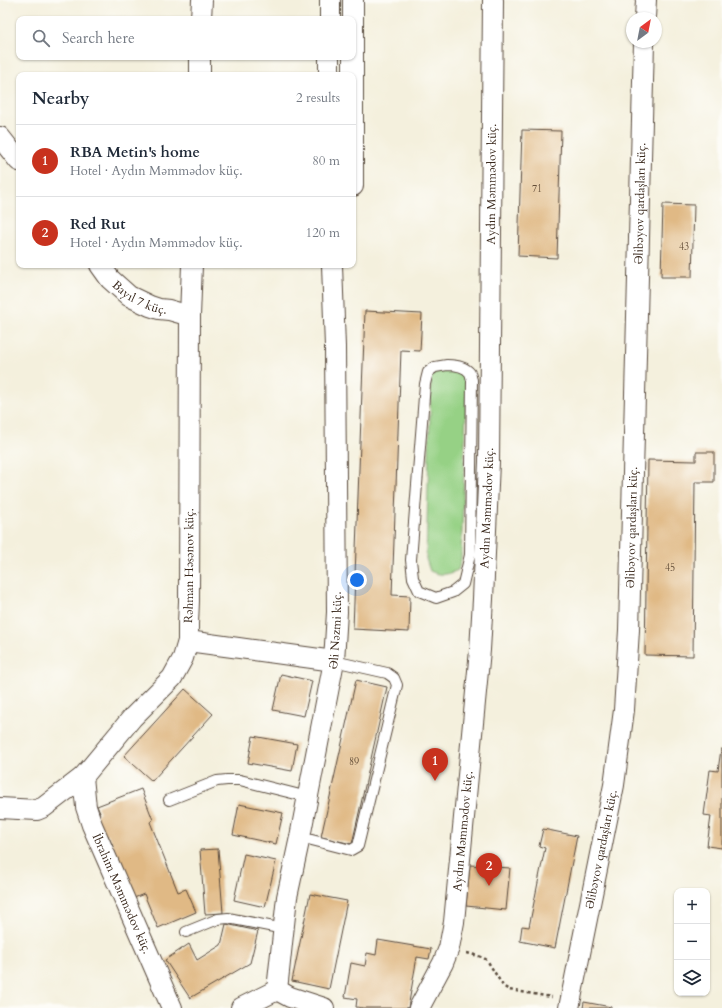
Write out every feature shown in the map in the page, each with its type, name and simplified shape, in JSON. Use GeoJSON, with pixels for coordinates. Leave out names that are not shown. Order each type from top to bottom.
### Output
{"type":"FeatureCollection","features":[{"type":"Feature","properties":{"kind":"street"},"geometry":{"type":"LineString","coordinates":[[201,16],[202,0]]}},
{"type":"Feature","properties":{"kind":"street"},"geometry":{"type":"LineString","coordinates":[[330,0],[330,16]]}},
{"type":"Feature","properties":{"kind":"street"},"geometry":{"type":"LineString","coordinates":[[353,0],[353,16]]}},
{"type":"Feature","properties":{"kind":"street","name":"Aydın Məmmədov küç."},"geometry":{"type":"LineString","coordinates":[[420,1008],[449,948],[454,922],[479,657],[483,599],[480,462],[493,0]]}},
{"type":"Feature","properties":{"kind":"street"},"geometry":{"type":"LineString","coordinates":[[645,12],[646,0]]}},
{"type":"Feature","properties":{"kind":"street","name":"Əlibəyov qardaşları küç."},"geometry":{"type":"LineString","coordinates":[[570,1004],[614,785],[624,710],[629,630],[644,48]]}},
{"type":"Feature","properties":{"kind":"street"},"geometry":{"type":"LineString","coordinates":[[200,60],[200,72]]}},
{"type":"Feature","properties":{"kind":"street"},"geometry":{"type":"LineString","coordinates":[[329,72],[330,60]]}},
{"type":"Feature","properties":{"kind":"street"},"geometry":{"type":"LineString","coordinates":[[353,60],[353,72]]}},
{"type":"Feature","properties":{"kind":"street"},"geometry":{"type":"LineString","coordinates":[[0,137],[16,157]]}},
{"type":"Feature","properties":{"kind":"street","name":"Bayıl 7 küç."},"geometry":{"type":"LineString","coordinates":[[102,268],[110,279],[129,296],[159,309],[169,310],[190,316]]}},
{"type":"Feature","properties":{"kind":"street","name":"Rəhman Həsənov küç."},"geometry":{"type":"LineString","coordinates":[[0,808],[38,810],[83,777],[132,718],[172,678],[182,658],[188,641],[190,316],[192,268]]}},
{"type":"Feature","properties":{"kind":"street","name":"Əli Nəzmi küç."},"geometry":{"type":"LineString","coordinates":[[277,990],[287,898],[334,661],[337,612],[335,347],[332,268]]}},
{"type":"Feature","properties":{"kind":"street"},"geometry":{"type":"LineString","coordinates":[[188,641],[334,661]]}},
{"type":"Feature","properties":{"kind":"street","name":"İbrahim Məmmədov küç."},"geometry":{"type":"LineString","coordinates":[[83,777],[86,807],[92,825],[172,1008]]}},
{"type":"Feature","properties":{"kind":"street"},"geometry":{"type":"LineString","coordinates":[[241,1008],[277,990],[290,997],[324,1008]]}},
{"type":"Feature","properties":{"kind":"lane"},"geometry":{"type":"LineString","coordinates":[[447,364],[455,365],[470,373],[472,380],[480,462],[470,555],[463,584],[453,592],[436,598],[419,591],[413,578],[411,560],[425,384],[428,372],[435,366],[447,364]]}},
{"type":"Feature","properties":{"kind":"lane"},"geometry":{"type":"LineString","coordinates":[[300,838],[351,850],[358,846],[397,685],[394,678],[387,673],[334,661]]}},
{"type":"Feature","properties":{"kind":"lane"},"geometry":{"type":"LineString","coordinates":[[169,800],[217,781],[228,780],[240,780],[308,797]]}},
{"type":"Feature","properties":{"kind":"lane"},"geometry":{"type":"LineString","coordinates":[[186,932],[218,919],[228,918],[284,929]]}},
{"type":"Feature","properties":{"kind":"path"},"geometry":{"type":"LineString","coordinates":[[449,948],[482,957],[487,960],[503,986],[509,990],[570,1004]]}},
{"type":"Feature","properties":{"kind":"green space"},"geometry":{"type":"Polygon","coordinates":[[[454,367],[463,373],[467,380],[461,560],[458,570],[447,574],[437,574],[430,571],[426,559],[431,379],[435,372],[440,368],[454,367]]]}},
{"type":"Feature","properties":{"kind":"building"},"geometry":{"type":"Polygon","coordinates":[[[522,130],[561,131],[557,258],[518,256],[522,130]]]}},
{"type":"Feature","properties":{"kind":"building"},"geometry":{"type":"Polygon","coordinates":[[[663,204],[694,205],[692,277],[661,277],[663,204]]]}},
{"type":"Feature","properties":{"kind":"building"},"geometry":{"type":"Polygon","coordinates":[[[365,311],[422,314],[420,351],[401,350],[392,595],[410,596],[409,632],[353,629],[365,311]]]}},
{"type":"Feature","properties":{"kind":"building"},"geometry":{"type":"Polygon","coordinates":[[[696,452],[714,452],[714,482],[695,482],[693,656],[645,655],[648,460],[696,461],[696,452]]]}},
{"type":"Feature","properties":{"kind":"building"},"geometry":{"type":"Polygon","coordinates":[[[281,674],[312,681],[304,716],[273,710],[281,674]]]}},
{"type":"Feature","properties":{"kind":"building"},"geometry":{"type":"Polygon","coordinates":[[[356,680],[387,687],[352,844],[321,837],[356,680]]]}},
{"type":"Feature","properties":{"kind":"building"},"geometry":{"type":"Polygon","coordinates":[[[185,689],[213,714],[152,781],[124,756],[185,689]]]}},
{"type":"Feature","properties":{"kind":"building"},"geometry":{"type":"Polygon","coordinates":[[[253,736],[297,744],[292,771],[248,763],[253,736]]]}},
{"type":"Feature","properties":{"kind":"building"},"geometry":{"type":"Polygon","coordinates":[[[721,749],[722,848],[707,846],[711,816],[704,815],[710,770],[718,771],[721,749]]]}},
{"type":"Feature","properties":{"kind":"building"},"geometry":{"type":"Polygon","coordinates":[[[141,789],[153,820],[150,822],[178,892],[186,889],[196,912],[158,928],[144,894],[134,898],[108,835],[103,836],[95,815],[100,813],[97,806],[141,789]]]}},
{"type":"Feature","properties":{"kind":"building"},"geometry":{"type":"Polygon","coordinates":[[[239,804],[283,813],[276,844],[233,835],[239,804]]]}},
{"type":"Feature","properties":{"kind":"building"},"geometry":{"type":"Polygon","coordinates":[[[543,829],[577,836],[555,948],[520,941],[522,926],[529,927],[545,848],[539,846],[543,829]]]}},
{"type":"Feature","properties":{"kind":"building"},"geometry":{"type":"Polygon","coordinates":[[[218,849],[223,913],[205,914],[200,850],[218,849]]]}},
{"type":"Feature","properties":{"kind":"building"},"geometry":{"type":"Polygon","coordinates":[[[244,854],[276,861],[265,907],[234,900],[244,854]]]}},
{"type":"Feature","properties":{"kind":"building"},"geometry":{"type":"Polygon","coordinates":[[[470,865],[510,868],[506,910],[466,906],[470,865]]]}},
{"type":"Feature","properties":{"kind":"building"},"geometry":{"type":"Polygon","coordinates":[[[310,894],[347,901],[329,989],[292,981],[310,894]]]}},
{"type":"Feature","properties":{"kind":"building"},"geometry":{"type":"Polygon","coordinates":[[[226,924],[258,931],[250,963],[190,998],[165,960],[189,944],[197,960],[221,945],[226,924]]]}},
{"type":"Feature","properties":{"kind":"building"},"geometry":{"type":"Polygon","coordinates":[[[378,940],[431,949],[429,959],[417,957],[408,1008],[356,1007],[357,999],[345,997],[351,963],[365,966],[367,953],[376,955],[378,940]]]}},
{"type":"Feature","properties":{"kind":"building"},"geometry":{"type":"Polygon","coordinates":[[[584,1002],[611,1007],[611,1008],[583,1008],[584,1002]]]}},
{"type":"Feature","properties":{"kind":"place","name":"RBA Metin's home"},"geometry":{"type":"Point","coordinates":[435,781]}},
{"type":"Feature","properties":{"kind":"place","name":"Red Rut"},"geometry":{"type":"Point","coordinates":[489,886]}}]}
